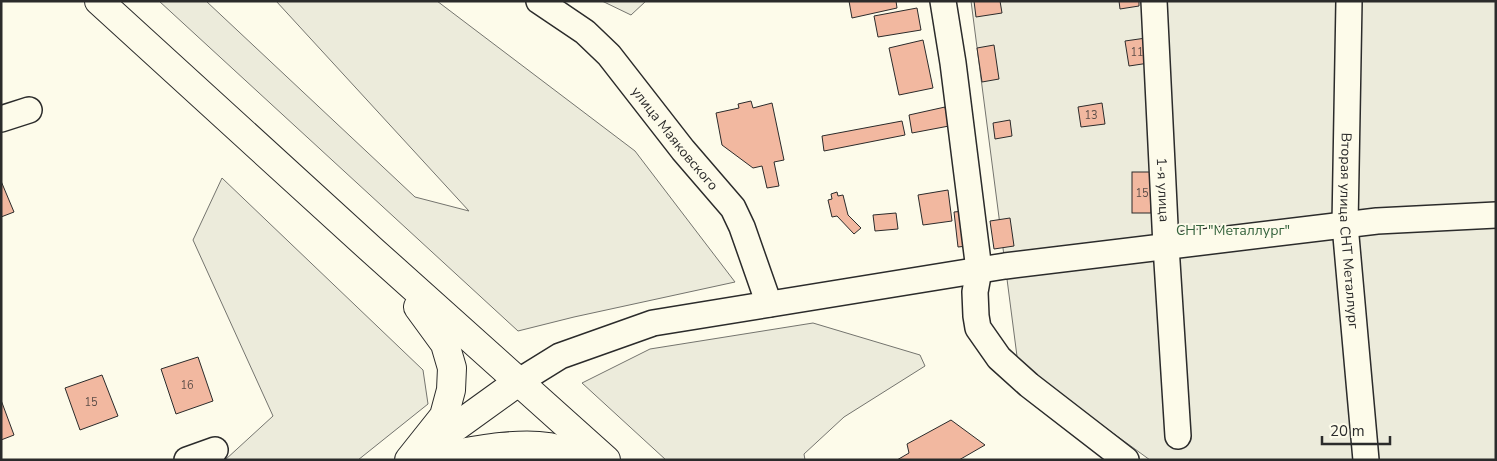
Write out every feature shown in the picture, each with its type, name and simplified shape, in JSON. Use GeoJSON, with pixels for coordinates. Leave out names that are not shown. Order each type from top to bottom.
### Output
{"type":"FeatureCollection","features":[{"type":"Feature","properties":{"kind":"main road"},"geometry":{"type":"LineString","coordinates":[[99,1],[606,460]]}},
{"type":"Feature","properties":{"kind":"main road"},"geometry":{"type":"LineString","coordinates":[[373,251],[445,344],[452,368],[452,390],[444,416],[410,460]]}},
{"type":"Feature","properties":{"kind":"main road"},"geometry":{"type":"LineString","coordinates":[[410,460],[518,382]]}},
{"type":"Feature","properties":{"kind":"main road"},"geometry":{"type":"LineString","coordinates":[[422,460],[498,448],[526,446],[550,448],[581,460]]}},
{"type":"Feature","properties":{"kind":"street","name":"улица Маяковского"},"geometry":{"type":"LineString","coordinates":[[539,1],[585,32],[609,55],[683,150],[733,208],[742,227],[769,304]]}},
{"type":"Feature","properties":{"kind":"street"},"geometry":{"type":"LineString","coordinates":[[943,1],[953,63],[979,270],[975,292],[978,328],[999,358],[1029,385],[1126,460]]}},
{"type":"Feature","properties":{"kind":"street","name":"1-я улица"},"geometry":{"type":"LineString","coordinates":[[1154,1],[1166,246],[1178,436]]}},
{"type":"Feature","properties":{"kind":"street","name":"Вторая улица СНТ Металлург"},"geometry":{"type":"LineString","coordinates":[[1349,1],[1346,225],[1366,460]]}},
{"type":"Feature","properties":{"kind":"street"},"geometry":{"type":"LineString","coordinates":[[1,119],[29,110]]}},
{"type":"Feature","properties":{"kind":"street"},"geometry":{"type":"LineString","coordinates":[[518,382],[560,356],[653,323],[979,270],[1166,246],[1377,221],[1496,215]]}},
{"type":"Feature","properties":{"kind":"street"},"geometry":{"type":"LineString","coordinates":[[188,460],[215,450]]}},
{"type":"Feature","properties":{"kind":"green space"},"geometry":{"type":"Polygon","coordinates":[[[159,1],[206,1],[415,197],[469,211],[276,1],[437,1],[635,151],[735,282],[518,331],[159,1]]]}},
{"type":"Feature","properties":{"kind":"green space"},"geometry":{"type":"Polygon","coordinates":[[[602,1],[646,1],[631,15],[602,1]]]}},
{"type":"Feature","properties":{"kind":"green space","name":"СНТ \"Металлург\""},"geometry":{"type":"Polygon","coordinates":[[[971,1],[1496,1],[1496,460],[1150,460],[1018,364],[971,1]]]}},
{"type":"Feature","properties":{"kind":"green space"},"geometry":{"type":"Polygon","coordinates":[[[222,178],[423,370],[428,404],[358,460],[225,460],[273,416],[193,240],[222,178]]]}},
{"type":"Feature","properties":{"kind":"green space"},"geometry":{"type":"Polygon","coordinates":[[[813,323],[920,355],[925,366],[844,417],[804,454],[805,460],[666,460],[582,383],[650,349],[813,323]]]}},
{"type":"Feature","properties":{"kind":"building"},"geometry":{"type":"Polygon","coordinates":[[[849,1],[896,1],[897,8],[852,18],[849,1]]]}},
{"type":"Feature","properties":{"kind":"building"},"geometry":{"type":"Polygon","coordinates":[[[974,1],[1000,1],[1002,13],[976,17],[974,1]]]}},
{"type":"Feature","properties":{"kind":"building"},"geometry":{"type":"Polygon","coordinates":[[[1119,1],[1139,1],[1139,6],[1120,9],[1119,1]]]}},
{"type":"Feature","properties":{"kind":"building"},"geometry":{"type":"Polygon","coordinates":[[[917,8],[921,30],[878,37],[874,16],[917,8]]]}},
{"type":"Feature","properties":{"kind":"building"},"geometry":{"type":"Polygon","coordinates":[[[1146,38],[1149,63],[1129,66],[1125,41],[1146,38]]]}},
{"type":"Feature","properties":{"kind":"building"},"geometry":{"type":"Polygon","coordinates":[[[923,40],[933,88],[899,95],[889,48],[923,40]]]}},
{"type":"Feature","properties":{"kind":"building"},"geometry":{"type":"Polygon","coordinates":[[[994,45],[999,79],[982,82],[977,48],[994,45]]]}},
{"type":"Feature","properties":{"kind":"building"},"geometry":{"type":"Polygon","coordinates":[[[751,101],[753,108],[772,103],[784,160],[774,162],[779,186],[767,188],[762,166],[753,168],[722,145],[716,113],[739,108],[738,104],[751,101]]]}},
{"type":"Feature","properties":{"kind":"building"},"geometry":{"type":"Polygon","coordinates":[[[1102,103],[1105,124],[1081,127],[1078,107],[1102,103]]]}},
{"type":"Feature","properties":{"kind":"building"},"geometry":{"type":"Polygon","coordinates":[[[945,107],[949,126],[912,133],[909,115],[945,107]]]}},
{"type":"Feature","properties":{"kind":"building"},"geometry":{"type":"Polygon","coordinates":[[[1010,120],[1012,136],[995,139],[993,123],[1010,120]]]}},
{"type":"Feature","properties":{"kind":"building"},"geometry":{"type":"Polygon","coordinates":[[[902,121],[905,135],[824,151],[822,136],[902,121]]]}},
{"type":"Feature","properties":{"kind":"building"},"geometry":{"type":"Polygon","coordinates":[[[1132,172],[1151,172],[1151,213],[1132,213],[1132,172]]]}},
{"type":"Feature","properties":{"kind":"building"},"geometry":{"type":"Polygon","coordinates":[[[1,181],[14,212],[1,217],[1,181]]]}},
{"type":"Feature","properties":{"kind":"building"},"geometry":{"type":"Polygon","coordinates":[[[948,190],[952,221],[923,225],[918,195],[948,190]]]}},
{"type":"Feature","properties":{"kind":"building"},"geometry":{"type":"Polygon","coordinates":[[[837,192],[838,196],[843,195],[848,215],[861,228],[854,234],[837,216],[832,217],[828,200],[832,199],[831,194],[837,192]]]}},
{"type":"Feature","properties":{"kind":"building"},"geometry":{"type":"Polygon","coordinates":[[[964,211],[967,246],[958,247],[954,212],[964,211]]]}},
{"type":"Feature","properties":{"kind":"building"},"geometry":{"type":"Polygon","coordinates":[[[896,213],[898,229],[875,231],[873,215],[896,213]]]}},
{"type":"Feature","properties":{"kind":"building"},"geometry":{"type":"Polygon","coordinates":[[[1010,218],[1014,246],[994,249],[990,221],[1010,218]]]}},
{"type":"Feature","properties":{"kind":"building"},"geometry":{"type":"Polygon","coordinates":[[[198,357],[213,401],[176,414],[161,369],[198,357]]]}},
{"type":"Feature","properties":{"kind":"building"},"geometry":{"type":"Polygon","coordinates":[[[102,375],[118,416],[80,430],[65,388],[102,375]]]}},
{"type":"Feature","properties":{"kind":"building"},"geometry":{"type":"Polygon","coordinates":[[[1,400],[14,435],[1,440],[1,400]]]}},
{"type":"Feature","properties":{"kind":"building"},"geometry":{"type":"Polygon","coordinates":[[[951,420],[985,445],[959,460],[897,460],[909,453],[907,444],[951,420]]]}}]}
